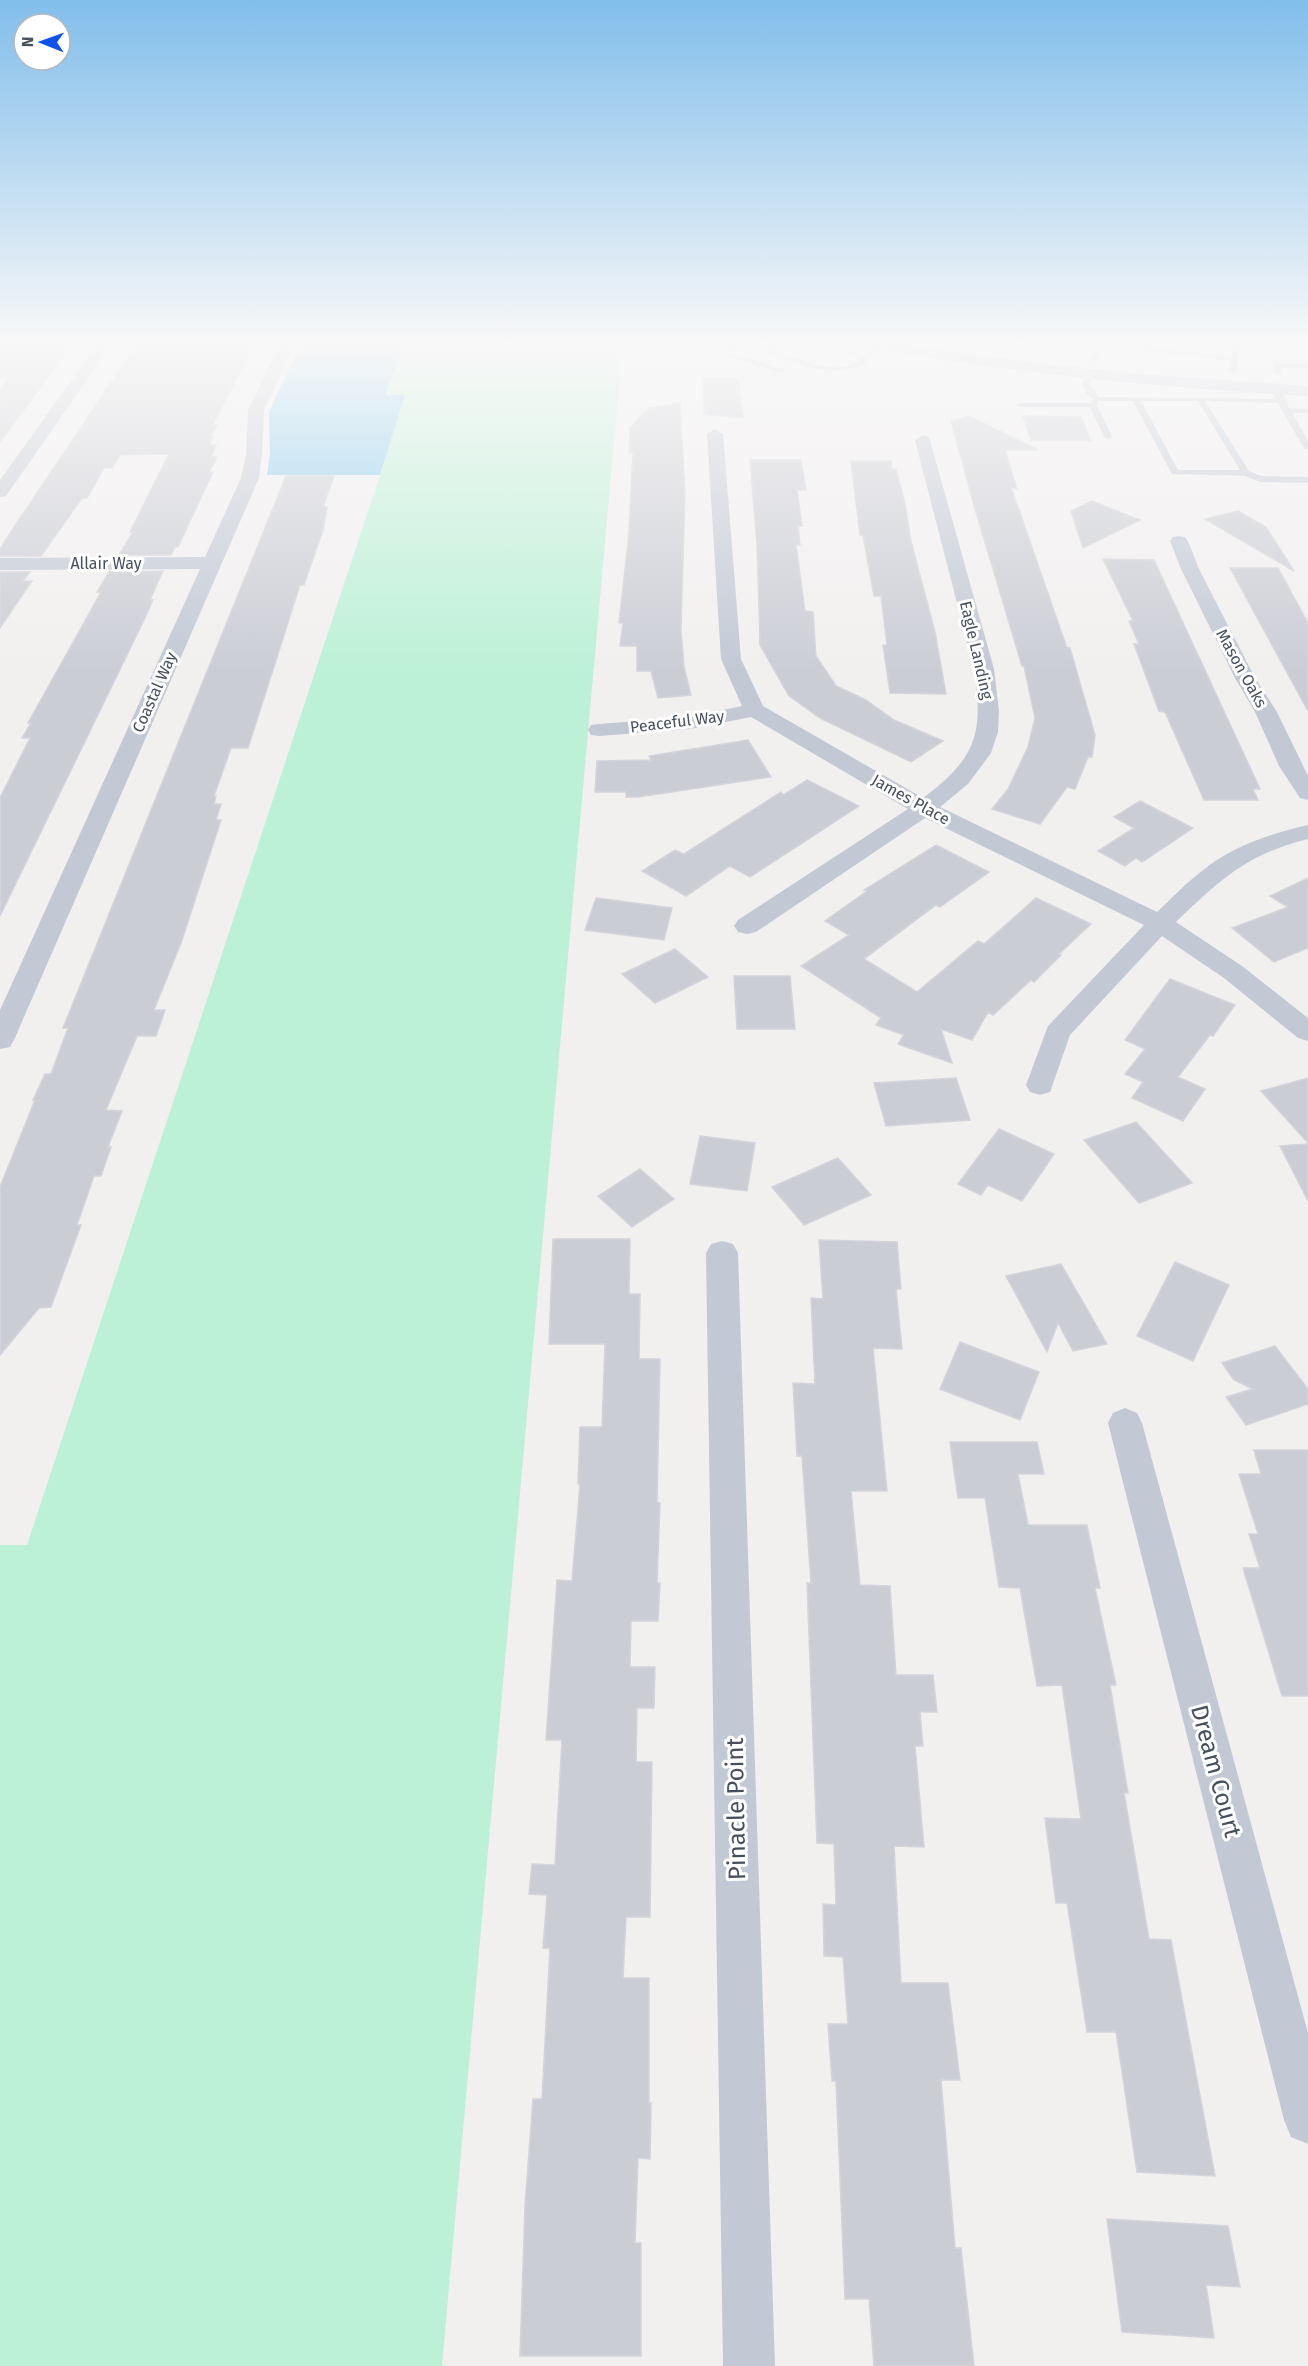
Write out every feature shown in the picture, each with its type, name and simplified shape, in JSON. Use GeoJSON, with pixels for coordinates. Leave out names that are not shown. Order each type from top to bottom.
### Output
{"type":"FeatureCollection","features":[{"type":"Feature","properties":{"kind":"street"},"geometry":{"type":"LineString","coordinates":[[0,492],[29,451]]}},
{"type":"Feature","properties":{"kind":"street","name":"Coastal Way"},"geometry":{"type":"LineString","coordinates":[[0,1040],[250,478],[254,451]]}},
{"type":"Feature","properties":{"kind":"street"},"geometry":{"type":"LineString","coordinates":[[717,451],[731,659],[754,710]]}},
{"type":"Feature","properties":{"kind":"street","name":"Eagle Landing"},"geometry":{"type":"LineString","coordinates":[[747,926],[923,808],[954,784],[979,755],[986,737],[990,706],[984,669],[926,451]]}},
{"type":"Feature","properties":{"kind":"street","name":"Mason Oaks"},"geometry":{"type":"LineString","coordinates":[[1179,541],[1190,568],[1245,678],[1266,712],[1290,766],[1308,793]]}},
{"type":"Feature","properties":{"kind":"street","name":"Allair Way"},"geometry":{"type":"LineString","coordinates":[[0,564],[211,563]]}},
{"type":"Feature","properties":{"kind":"street","name":"Peaceful Way"},"geometry":{"type":"LineString","coordinates":[[599,730],[690,723],[754,710]]}},
{"type":"Feature","properties":{"kind":"street","name":"James Place"},"geometry":{"type":"LineString","coordinates":[[754,710],[923,808],[1160,923],[1233,972],[1308,1032]]}},
{"type":"Feature","properties":{"kind":"street"},"geometry":{"type":"LineString","coordinates":[[1040,1086],[1058,1032],[1160,923],[1211,875],[1239,857],[1276,840],[1308,832]]}},
{"type":"Feature","properties":{"kind":"street","name":"Pinacle Point"},"geometry":{"type":"LineString","coordinates":[[722,1253],[749,2366]]}},
{"type":"Feature","properties":{"kind":"street","name":"Dream Court"},"geometry":{"type":"LineString","coordinates":[[1125,1422],[1308,2120]]}},
{"type":"Feature","properties":{"kind":"lane"},"geometry":{"type":"LineString","coordinates":[[1164,451],[1175,472],[1246,473],[1260,479],[1308,480]]}},
{"type":"Feature","properties":{"kind":"lane"},"geometry":{"type":"LineString","coordinates":[[1233,451],[1246,473]]}},
{"type":"Feature","properties":{"kind":"green space"},"geometry":{"type":"Polygon","coordinates":[[[387,451],[613,451],[442,2366],[0,2366],[0,1545],[27,1545],[387,451]]]}},
{"type":"Feature","properties":{"kind":"water"},"geometry":{"type":"Polygon","coordinates":[[[270,451],[387,451],[380,475],[267,475],[270,451]]]}},
{"type":"Feature","properties":{"kind":"building"},"geometry":{"type":"Polygon","coordinates":[[[65,451],[213,451],[211,457],[217,457],[209,472],[213,472],[178,547],[175,547],[171,555],[119,555],[133,532],[130,532],[169,454],[120,455],[112,468],[104,468],[87,498],[82,498],[41,556],[0,556],[0,549],[65,451]]]}},
{"type":"Feature","properties":{"kind":"building"},"geometry":{"type":"Polygon","coordinates":[[[683,451],[685,493],[681,629],[684,667],[691,695],[658,698],[651,671],[637,671],[637,646],[620,646],[623,623],[619,623],[629,533],[633,453],[629,453],[683,451]]]}},
{"type":"Feature","properties":{"kind":"building"},"geometry":{"type":"Polygon","coordinates":[[[959,451],[1005,451],[1017,489],[1011,487],[1067,648],[1070,648],[1095,735],[1092,757],[1088,757],[1075,789],[1067,787],[1040,824],[992,809],[1008,789],[1028,747],[1035,718],[1024,666],[1022,666],[959,451]]]}},
{"type":"Feature","properties":{"kind":"building"},"geometry":{"type":"Polygon","coordinates":[[[750,460],[801,460],[806,490],[797,490],[802,526],[798,526],[800,545],[796,545],[805,611],[813,612],[816,656],[836,686],[866,700],[894,720],[943,741],[911,762],[820,718],[789,696],[760,645],[757,544],[750,460]]]}},
{"type":"Feature","properties":{"kind":"building"},"geometry":{"type":"Polygon","coordinates":[[[851,461],[891,461],[892,469],[896,469],[911,541],[935,632],[946,694],[890,693],[883,645],[887,645],[881,596],[874,596],[863,535],[860,535],[851,461]]]}},
{"type":"Feature","properties":{"kind":"building"},"geometry":{"type":"Polygon","coordinates":[[[286,476],[334,476],[323,507],[327,507],[323,530],[304,585],[300,585],[248,748],[231,748],[214,796],[216,796],[214,804],[221,804],[216,820],[221,820],[181,943],[154,1010],[165,1010],[156,1036],[137,1036],[106,1110],[122,1111],[108,1147],[111,1147],[101,1176],[94,1176],[77,1225],[81,1225],[51,1307],[39,1308],[0,1355],[0,1187],[35,1100],[33,1100],[45,1074],[51,1074],[68,1028],[63,1028],[286,476]]]}},
{"type":"Feature","properties":{"kind":"building"},"geometry":{"type":"Polygon","coordinates":[[[1092,501],[1140,520],[1083,548],[1071,511],[1092,501]]]}},
{"type":"Feature","properties":{"kind":"building"},"geometry":{"type":"Polygon","coordinates":[[[1238,511],[1266,527],[1294,571],[1205,519],[1238,511]]]}},
{"type":"Feature","properties":{"kind":"building"},"geometry":{"type":"Polygon","coordinates":[[[1103,559],[1154,560],[1260,789],[1253,789],[1258,800],[1204,800],[1165,712],[1159,711],[1134,644],[1139,644],[1129,621],[1133,621],[1103,559]]]}},
{"type":"Feature","properties":{"kind":"building"},"geometry":{"type":"Polygon","coordinates":[[[1230,568],[1278,568],[1308,623],[1308,711],[1230,568]]]}},
{"type":"Feature","properties":{"kind":"building"},"geometry":{"type":"Polygon","coordinates":[[[163,571],[145,618],[0,916],[0,798],[30,738],[22,738],[31,723],[28,723],[101,592],[97,592],[109,572],[163,571]]]}},
{"type":"Feature","properties":{"kind":"building"},"geometry":{"type":"Polygon","coordinates":[[[0,572],[30,572],[23,581],[32,581],[0,628],[0,572]]]}},
{"type":"Feature","properties":{"kind":"building"},"geometry":{"type":"Polygon","coordinates":[[[748,740],[771,777],[638,797],[626,797],[626,792],[595,792],[597,761],[651,760],[649,756],[748,740]]]}},
{"type":"Feature","properties":{"kind":"building"},"geometry":{"type":"Polygon","coordinates":[[[807,780],[859,806],[750,877],[730,866],[686,896],[642,871],[675,850],[684,854],[781,792],[783,795],[807,780]]]}},
{"type":"Feature","properties":{"kind":"building"},"geometry":{"type":"Polygon","coordinates":[[[1140,801],[1193,828],[1142,862],[1136,858],[1125,866],[1098,851],[1134,828],[1114,817],[1140,801]]]}},
{"type":"Feature","properties":{"kind":"building"},"geometry":{"type":"Polygon","coordinates":[[[936,845],[989,872],[940,907],[936,905],[864,959],[917,992],[978,941],[984,944],[1036,898],[1091,924],[1034,982],[1031,980],[993,1015],[988,1012],[972,1040],[941,1029],[952,1063],[898,1044],[904,1035],[876,1025],[881,1018],[801,966],[849,935],[825,921],[867,891],[864,890],[936,845]]]}},
{"type":"Feature","properties":{"kind":"building"},"geometry":{"type":"Polygon","coordinates":[[[1308,878],[1308,948],[1274,962],[1232,928],[1288,907],[1270,896],[1308,878]]]}},
{"type":"Feature","properties":{"kind":"building"},"geometry":{"type":"Polygon","coordinates":[[[596,898],[672,908],[664,940],[585,930],[596,898]]]}},
{"type":"Feature","properties":{"kind":"building"},"geometry":{"type":"Polygon","coordinates":[[[675,949],[708,977],[655,1003],[622,974],[675,949]]]}},
{"type":"Feature","properties":{"kind":"building"},"geometry":{"type":"Polygon","coordinates":[[[734,976],[790,976],[795,1029],[737,1029],[734,976]]]}},
{"type":"Feature","properties":{"kind":"building"},"geometry":{"type":"Polygon","coordinates":[[[1170,979],[1235,1005],[1213,1036],[1210,1035],[1178,1077],[1205,1089],[1183,1121],[1132,1098],[1143,1082],[1125,1074],[1145,1049],[1125,1040],[1170,979]]]}},
{"type":"Feature","properties":{"kind":"building"},"geometry":{"type":"Polygon","coordinates":[[[956,1078],[970,1120],[886,1126],[874,1083],[956,1078]]]}},
{"type":"Feature","properties":{"kind":"building"},"geometry":{"type":"Polygon","coordinates":[[[1308,1078],[1308,1143],[1261,1091],[1308,1078]]]}},
{"type":"Feature","properties":{"kind":"building"},"geometry":{"type":"Polygon","coordinates":[[[1136,1122],[1192,1183],[1139,1203],[1084,1140],[1136,1122]]]}},
{"type":"Feature","properties":{"kind":"building"},"geometry":{"type":"Polygon","coordinates":[[[999,1129],[1054,1154],[1022,1201],[988,1185],[981,1195],[958,1184],[999,1129]]]}},
{"type":"Feature","properties":{"kind":"building"},"geometry":{"type":"Polygon","coordinates":[[[700,1136],[755,1143],[747,1191],[690,1184],[700,1136]]]}},
{"type":"Feature","properties":{"kind":"building"},"geometry":{"type":"Polygon","coordinates":[[[1308,1144],[1308,1201],[1280,1146],[1308,1144]]]}},
{"type":"Feature","properties":{"kind":"building"},"geometry":{"type":"Polygon","coordinates":[[[838,1158],[871,1195],[804,1225],[772,1187],[838,1158]]]}},
{"type":"Feature","properties":{"kind":"building"},"geometry":{"type":"Polygon","coordinates":[[[640,1169],[674,1199],[632,1227],[598,1196],[640,1169]]]}},
{"type":"Feature","properties":{"kind":"building"},"geometry":{"type":"Polygon","coordinates":[[[553,1239],[630,1239],[629,1294],[640,1294],[639,1359],[660,1359],[657,1502],[660,1503],[658,1621],[631,1621],[630,1667],[655,1667],[654,1708],[637,1708],[636,1762],[652,1762],[650,1917],[626,1917],[623,1978],[649,1978],[650,2159],[638,2158],[635,2243],[641,2243],[641,2356],[520,2356],[525,2206],[533,2099],[542,2099],[550,1948],[543,1948],[547,1895],[529,1894],[532,1864],[555,1865],[562,1740],[546,1740],[557,1580],[572,1581],[580,1484],[578,1484],[580,1427],[602,1427],[605,1344],[549,1344],[553,1239]]]}},
{"type":"Feature","properties":{"kind":"building"},"geometry":{"type":"Polygon","coordinates":[[[819,1240],[897,1242],[901,1289],[896,1289],[902,1349],[873,1348],[887,1491],[851,1491],[860,1585],[890,1586],[896,1675],[933,1675],[937,1712],[920,1712],[923,1746],[915,1746],[924,1847],[894,1846],[901,1983],[948,1983],[960,2080],[941,2080],[955,2248],[961,2248],[974,2366],[874,2366],[869,2299],[845,2299],[836,2081],[832,2081],[828,2024],[848,2024],[843,1957],[824,1956],[823,1904],[836,1905],[834,1844],[817,1843],[807,1583],[811,1583],[802,1456],[797,1456],[793,1383],[815,1384],[811,1298],[823,1299],[819,1240]]]}},
{"type":"Feature","properties":{"kind":"building"},"geometry":{"type":"Polygon","coordinates":[[[1175,1262],[1229,1285],[1193,1361],[1137,1336],[1175,1262]]]}},
{"type":"Feature","properties":{"kind":"building"},"geometry":{"type":"Polygon","coordinates":[[[1061,1264],[1107,1344],[1073,1351],[1058,1323],[1047,1352],[1006,1276],[1061,1264]]]}},
{"type":"Feature","properties":{"kind":"building"},"geometry":{"type":"Polygon","coordinates":[[[960,1342],[1039,1372],[1020,1420],[940,1389],[960,1342]]]}},
{"type":"Feature","properties":{"kind":"building"},"geometry":{"type":"Polygon","coordinates":[[[1275,1346],[1308,1389],[1308,1404],[1246,1425],[1226,1397],[1253,1389],[1234,1380],[1222,1363],[1275,1346]]]}},
{"type":"Feature","properties":{"kind":"building"},"geometry":{"type":"Polygon","coordinates":[[[950,1442],[1037,1442],[1044,1474],[1018,1474],[1028,1525],[1087,1525],[1100,1588],[1095,1588],[1116,1685],[1110,1685],[1128,1793],[1124,1793],[1149,1939],[1171,1940],[1215,2176],[1137,2172],[1116,2032],[1087,2032],[1067,1903],[1056,1903],[1045,1818],[1081,1819],[1062,1685],[1037,1686],[1020,1588],[999,1587],[985,1498],[958,1498],[950,1442]]]}},
{"type":"Feature","properties":{"kind":"building"},"geometry":{"type":"Polygon","coordinates":[[[1254,1450],[1308,1450],[1308,1696],[1282,1696],[1243,1568],[1260,1568],[1249,1534],[1258,1534],[1239,1474],[1261,1474],[1254,1450]]]}},
{"type":"Feature","properties":{"kind":"building"},"geometry":{"type":"Polygon","coordinates":[[[1107,2219],[1228,2226],[1240,2287],[1206,2285],[1214,2338],[1122,2332],[1107,2219]]]}}]}
